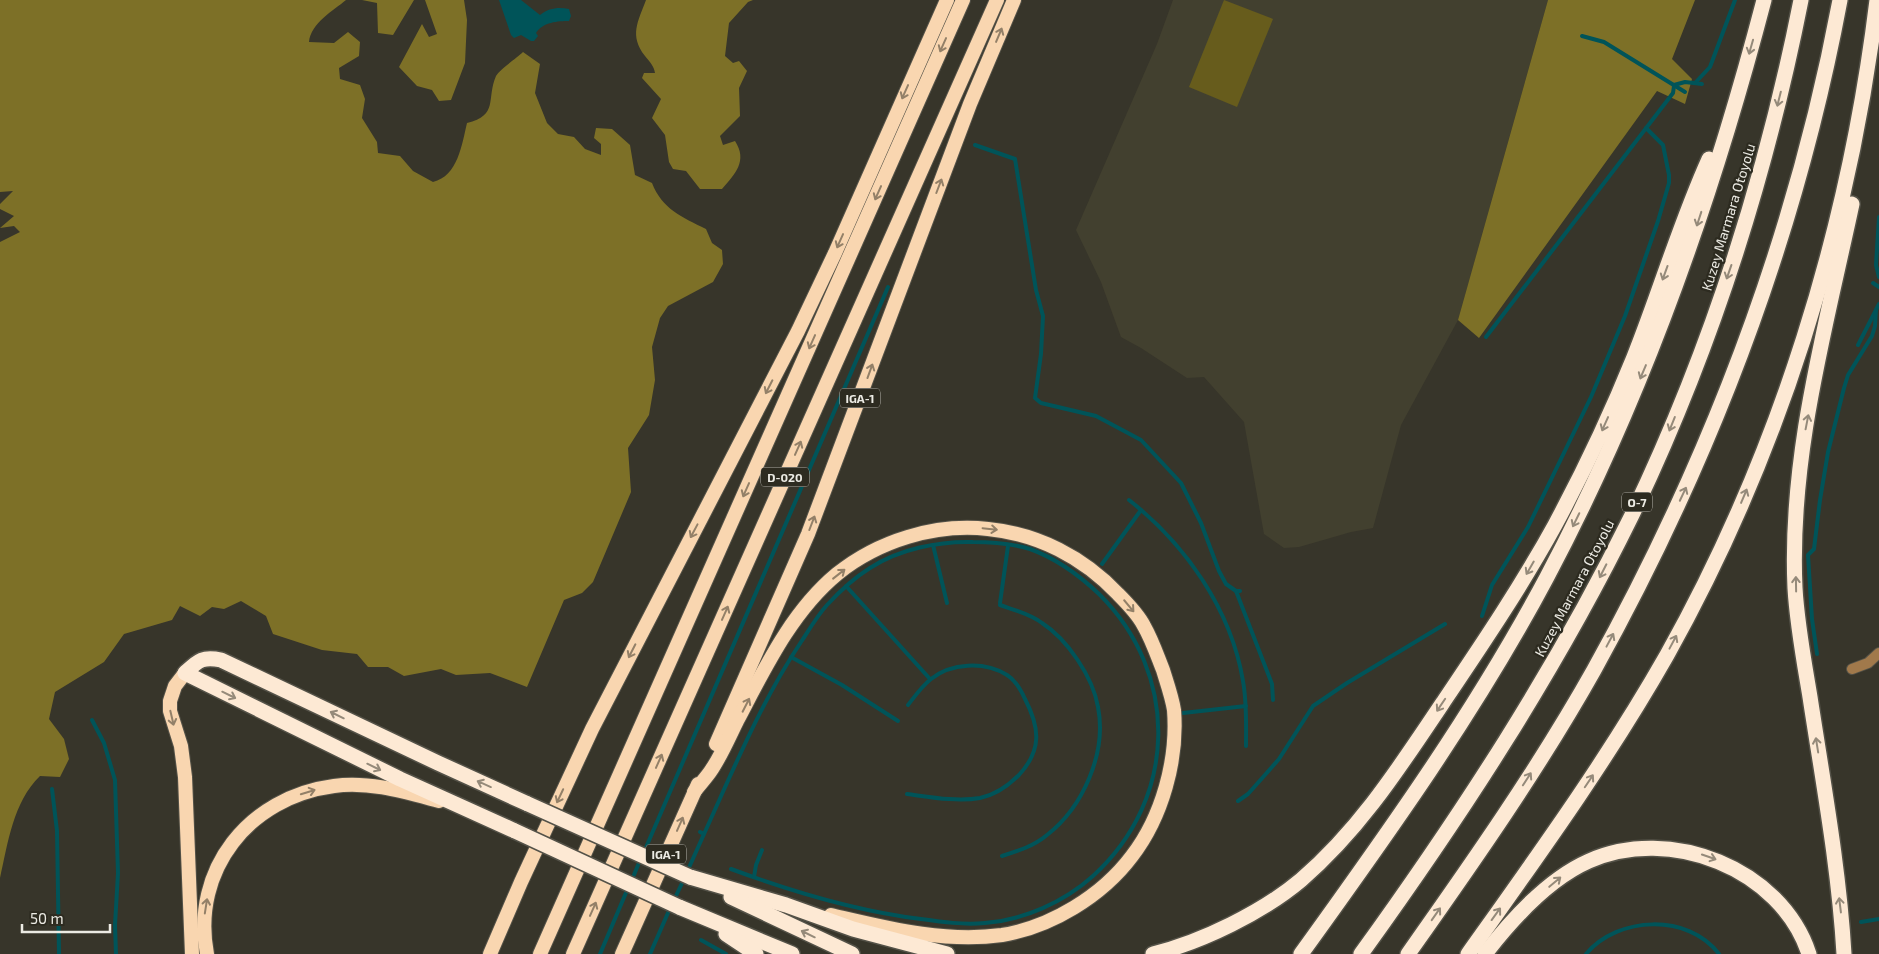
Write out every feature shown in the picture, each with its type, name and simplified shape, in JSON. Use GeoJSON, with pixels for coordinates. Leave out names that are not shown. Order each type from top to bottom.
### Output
{"type":"FeatureCollection","features":[{"type":"Feature","properties":{"kind":"highway"},"geometry":{"type":"LineString","coordinates":[[490,954],[592,729],[802,323],[947,0]]}},
{"type":"Feature","properties":{"kind":"highway","name":"D-020"},"geometry":{"type":"LineString","coordinates":[[540,954],[963,0]]}},
{"type":"Feature","properties":{"kind":"highway","name":"D-020"},"geometry":{"type":"LineString","coordinates":[[573,954],[997,0]]}},
{"type":"Feature","properties":{"kind":"highway","name":"IGA-1"},"geometry":{"type":"LineString","coordinates":[[622,954],[808,534],[970,104],[1014,0]]}},
{"type":"Feature","properties":{"kind":"highway"},"geometry":{"type":"LineString","coordinates":[[1301,954],[1454,735],[1522,623],[1569,534],[1622,423],[1646,365],[1696,226],[1736,99],[1764,0]]}},
{"type":"Feature","properties":{"kind":"highway","name":"Kuzey Marmara Otoyolu"},"geometry":{"type":"LineString","coordinates":[[1362,954],[1446,834],[1503,745],[1563,645],[1632,514],[1692,376],[1740,237],[1765,155],[1789,59],[1801,0]]}},
{"type":"Feature","properties":{"kind":"highway","name":"O-7"},"geometry":{"type":"LineString","coordinates":[[1408,954],[1512,802],[1593,672],[1658,548],[1694,470],[1728,390],[1780,242],[1808,142],[1831,47],[1840,0]]}},
{"type":"Feature","properties":{"kind":"highway"},"geometry":{"type":"LineString","coordinates":[[1878,0],[1879,21]]}},
{"type":"Feature","properties":{"kind":"highway"},"geometry":{"type":"LineString","coordinates":[[1468,954],[1545,846],[1622,730],[1664,660],[1691,609],[1744,498],[1777,416],[1799,353],[1837,224],[1858,127],[1878,0]]}},
{"type":"Feature","properties":{"kind":"highway"},"geometry":{"type":"LineString","coordinates":[[1844,954],[1835,863],[1795,588],[1796,517],[1798,476],[1805,430],[1856,182],[1878,57],[1879,30]]}},
{"type":"Feature","properties":{"kind":"highway"},"geometry":{"type":"LineString","coordinates":[[1153,954],[1207,935],[1245,917],[1299,882],[1337,846],[1366,814],[1410,751],[1516,592],[1554,526],[1592,452],[1634,357],[1705,168],[1736,99]]}},
{"type":"Feature","properties":{"kind":"highway"},"geometry":{"type":"LineString","coordinates":[[694,792],[713,768],[764,669],[804,608],[837,574],[862,558],[895,541],[933,530],[961,528],[1003,530],[1030,537],[1054,546],[1086,565],[1108,583],[1143,623],[1154,646],[1174,709],[1170,770],[1162,800],[1150,826],[1132,856],[1108,881],[1083,901],[1029,928],[1003,934],[972,937],[940,936],[897,930],[786,905]]}},
{"type":"Feature","properties":{"kind":"highway"},"geometry":{"type":"LineString","coordinates":[[192,954],[185,777],[181,746],[170,711],[170,701],[175,686],[196,663],[204,658],[221,660],[438,763],[690,877],[852,954]]}},
{"type":"Feature","properties":{"kind":"highway"},"geometry":{"type":"LineString","coordinates":[[185,674],[374,767],[680,907],[792,954]]}},
{"type":"Feature","properties":{"kind":"highway"},"geometry":{"type":"LineString","coordinates":[[207,954],[204,930],[205,909],[210,883],[220,860],[229,846],[244,829],[266,811],[307,792],[348,785],[388,789],[463,808]]}},
{"type":"Feature","properties":{"kind":"highway"},"geometry":{"type":"LineString","coordinates":[[1485,954],[1522,910],[1562,876],[1588,861],[1612,852],[1636,848],[1692,852],[1715,859],[1742,873],[1760,886],[1789,916],[1805,943],[1808,954]]}},
{"type":"Feature","properties":{"kind":"highway"},"geometry":{"type":"LineString","coordinates":[[690,877],[786,905],[853,929],[947,954]]}},
{"type":"Feature","properties":{"kind":"highway"},"geometry":{"type":"LineString","coordinates":[[482,954],[499,916],[521,882]]}},
{"type":"Feature","properties":{"kind":"highway"},"geometry":{"type":"LineString","coordinates":[[680,907],[734,938],[756,954]]}},
{"type":"Feature","properties":{"kind":"highway","name":"IGA-1"},"geometry":{"type":"LineString","coordinates":[[631,954],[638,916]]}},
{"type":"Feature","properties":{"kind":"street"},"geometry":{"type":"LineString","coordinates":[[1852,669],[1868,664],[1879,653]]}},
{"type":"Feature","properties":{"kind":"shaded area"},"geometry":{"type":"Polygon","coordinates":[[[0,0],[346,0],[318,23],[309,42],[334,43],[348,32],[360,42],[359,56],[339,68],[340,79],[360,85],[365,99],[362,118],[377,142],[378,153],[400,156],[413,171],[433,182],[441,179],[448,173],[458,158],[467,123],[484,116],[488,111],[496,76],[523,52],[540,64],[535,93],[547,123],[558,134],[574,137],[585,149],[601,155],[601,144],[594,138],[596,128],[612,129],[630,145],[635,175],[652,183],[656,192],[667,206],[706,229],[712,243],[722,250],[723,264],[713,282],[668,306],[660,318],[652,347],[655,380],[649,415],[628,448],[631,492],[593,582],[582,593],[564,600],[527,687],[490,673],[456,675],[441,669],[404,676],[388,667],[368,667],[357,654],[322,650],[273,634],[266,616],[241,601],[224,609],[212,607],[200,616],[180,606],[172,620],[124,634],[104,662],[55,692],[49,719],[64,739],[69,759],[60,777],[40,776],[23,798],[9,837],[0,878],[0,242],[20,232],[14,226],[0,228],[14,216],[0,209],[0,204],[13,191],[0,192],[0,0]]]}},
{"type":"Feature","properties":{"kind":"shaded area"},"geometry":{"type":"Polygon","coordinates":[[[362,0],[414,0],[393,35],[378,33],[377,3],[362,0]]]}},
{"type":"Feature","properties":{"kind":"shaded area"},"geometry":{"type":"Polygon","coordinates":[[[425,0],[464,0],[467,20],[465,63],[451,100],[439,101],[432,90],[417,86],[399,67],[422,24],[429,37],[437,34],[425,0]]]}},
{"type":"Feature","properties":{"kind":"shaded area"},"geometry":{"type":"Polygon","coordinates":[[[646,0],[753,0],[748,2],[729,23],[725,56],[733,63],[739,61],[747,71],[739,88],[740,116],[720,136],[723,145],[735,141],[740,155],[738,167],[722,189],[700,189],[686,171],[673,169],[669,162],[665,135],[652,118],[661,99],[642,78],[644,73],[655,73],[653,66],[640,48],[636,35],[636,28],[646,0]]]}},
{"type":"Feature","properties":{"kind":"shaded area"},"geometry":{"type":"Polygon","coordinates":[[[1173,0],[1548,0],[1458,320],[1401,425],[1373,528],[1351,532],[1299,547],[1284,548],[1264,534],[1244,422],[1204,377],[1187,378],[1121,337],[1101,282],[1076,230],[1157,44],[1173,0]]]}},
{"type":"Feature","properties":{"kind":"shaded area"},"geometry":{"type":"Polygon","coordinates":[[[1224,0],[1273,19],[1237,107],[1189,87],[1224,0]]]}},
{"type":"Feature","properties":{"kind":"shaded area"},"geometry":{"type":"Polygon","coordinates":[[[1548,0],[1695,0],[1672,59],[1692,79],[1685,104],[1657,91],[1479,338],[1458,320],[1548,0]]]}},
{"type":"Feature","properties":{"kind":"water"},"geometry":{"type":"Polygon","coordinates":[[[499,0],[521,0],[540,15],[550,9],[561,8],[569,9],[571,16],[569,21],[543,26],[536,33],[538,36],[534,41],[521,35],[514,38],[511,35],[499,0]]]}},
{"type":"Feature","properties":{"kind":"waterway"},"geometry":{"type":"LineString","coordinates":[[1695,83],[1710,67],[1735,0]]}},
{"type":"Feature","properties":{"kind":"waterway"},"geometry":{"type":"LineString","coordinates":[[1582,36],[1604,42],[1685,92]]}},
{"type":"Feature","properties":{"kind":"waterway"},"geometry":{"type":"LineString","coordinates":[[1674,85],[1685,82],[1702,84]]}},
{"type":"Feature","properties":{"kind":"waterway"},"geometry":{"type":"LineString","coordinates":[[1486,337],[1673,93],[1674,86]]}},
{"type":"Feature","properties":{"kind":"waterway"},"geometry":{"type":"LineString","coordinates":[[1482,616],[1492,585],[1528,527],[1591,397],[1625,316],[1658,221],[1669,183],[1669,175],[1663,145],[1646,128]]}},
{"type":"Feature","properties":{"kind":"waterway"},"geometry":{"type":"LineString","coordinates":[[975,145],[1015,159],[1036,290],[1043,316],[1041,354],[1035,398],[1041,403],[1096,416],[1141,440],[1181,483],[1201,523],[1219,571],[1226,584],[1236,591],[1240,591]]}},
{"type":"Feature","properties":{"kind":"waterway"},"geometry":{"type":"LineString","coordinates":[[1879,217],[1876,265],[1879,277]]}},
{"type":"Feature","properties":{"kind":"waterway"},"geometry":{"type":"LineString","coordinates":[[1873,283],[1879,287]]}},
{"type":"Feature","properties":{"kind":"waterway"},"geometry":{"type":"LineString","coordinates":[[644,852],[888,287]]}},
{"type":"Feature","properties":{"kind":"waterway"},"geometry":{"type":"LineString","coordinates":[[1858,345],[1879,304]]}},
{"type":"Feature","properties":{"kind":"waterway"},"geometry":{"type":"LineString","coordinates":[[1817,654],[1812,619],[1808,555],[1814,549],[1828,452],[1844,388],[1848,375],[1872,336],[1876,310]]}},
{"type":"Feature","properties":{"kind":"waterway"},"geometry":{"type":"LineString","coordinates":[[1129,500],[1149,517],[1187,558],[1216,604],[1228,629],[1237,654],[1243,681],[1246,706],[1246,746]]}},
{"type":"Feature","properties":{"kind":"waterway"},"geometry":{"type":"LineString","coordinates":[[1102,564],[1141,510]]}},
{"type":"Feature","properties":{"kind":"waterway"},"geometry":{"type":"LineString","coordinates":[[704,834],[737,760],[773,688],[810,628],[823,609],[842,590],[881,561],[906,551],[947,543],[994,543],[1030,549],[1058,562],[1084,581],[1099,594],[1125,626],[1144,661],[1155,698],[1158,736],[1154,774],[1141,811],[1121,845],[1093,876],[1069,894],[1043,908],[1014,918],[985,923],[953,923],[849,906],[801,893],[731,869]]}},
{"type":"Feature","properties":{"kind":"waterway"},"geometry":{"type":"LineString","coordinates":[[933,545],[947,603]]}},
{"type":"Feature","properties":{"kind":"waterway"},"geometry":{"type":"LineString","coordinates":[[1000,603],[1008,546]]}},
{"type":"Feature","properties":{"kind":"waterway"},"geometry":{"type":"LineString","coordinates":[[846,586],[930,679]]}},
{"type":"Feature","properties":{"kind":"waterway"},"geometry":{"type":"LineString","coordinates":[[1236,591],[1272,684],[1273,700]]}},
{"type":"Feature","properties":{"kind":"waterway"},"geometry":{"type":"LineString","coordinates":[[1000,605],[1022,612],[1037,620],[1061,639],[1078,660],[1091,683],[1098,707],[1100,725],[1099,742],[1089,778],[1071,810],[1042,839],[1026,848],[1002,856]]}},
{"type":"Feature","properties":{"kind":"waterway"},"geometry":{"type":"LineString","coordinates":[[1238,801],[1248,794],[1279,759],[1313,706],[1347,683],[1445,624]]}},
{"type":"Feature","properties":{"kind":"waterway"},"geometry":{"type":"LineString","coordinates":[[791,657],[842,685],[898,721]]}},
{"type":"Feature","properties":{"kind":"waterway"},"geometry":{"type":"LineString","coordinates":[[907,794],[944,799],[980,798],[991,795],[1001,790],[1019,775],[1032,757],[1036,738],[1034,720],[1018,686],[1007,675],[988,667],[958,667],[939,674],[931,679],[908,705]]}},
{"type":"Feature","properties":{"kind":"waterway"},"geometry":{"type":"LineString","coordinates":[[1183,713],[1246,706]]}},
{"type":"Feature","properties":{"kind":"waterway"},"geometry":{"type":"LineString","coordinates":[[92,720],[104,743],[115,780],[118,873],[115,925],[116,954]]}},
{"type":"Feature","properties":{"kind":"waterway"},"geometry":{"type":"LineString","coordinates":[[52,789],[57,831],[59,954]]}},
{"type":"Feature","properties":{"kind":"waterway"},"geometry":{"type":"LineString","coordinates":[[687,872],[704,834],[700,832]]}},
{"type":"Feature","properties":{"kind":"waterway"},"geometry":{"type":"LineString","coordinates":[[754,877],[762,850]]}},
{"type":"Feature","properties":{"kind":"waterway"},"geometry":{"type":"LineString","coordinates":[[631,882],[641,858]]}},
{"type":"Feature","properties":{"kind":"waterway"},"geometry":{"type":"LineString","coordinates":[[674,900],[684,879]]}},
{"type":"Feature","properties":{"kind":"waterway"},"geometry":{"type":"LineString","coordinates":[[600,954],[628,888]]}},
{"type":"Feature","properties":{"kind":"waterway"},"geometry":{"type":"LineString","coordinates":[[650,954],[671,906]]}},
{"type":"Feature","properties":{"kind":"waterway"},"geometry":{"type":"LineString","coordinates":[[1861,922],[1879,919]]}},
{"type":"Feature","properties":{"kind":"waterway"},"geometry":{"type":"LineString","coordinates":[[1586,954],[1600,941],[1616,932],[1634,926],[1653,924],[1672,926],[1690,931],[1706,941],[1719,954]]}},
{"type":"Feature","properties":{"kind":"waterway"},"geometry":{"type":"LineString","coordinates":[[701,940],[726,954]]}}]}
